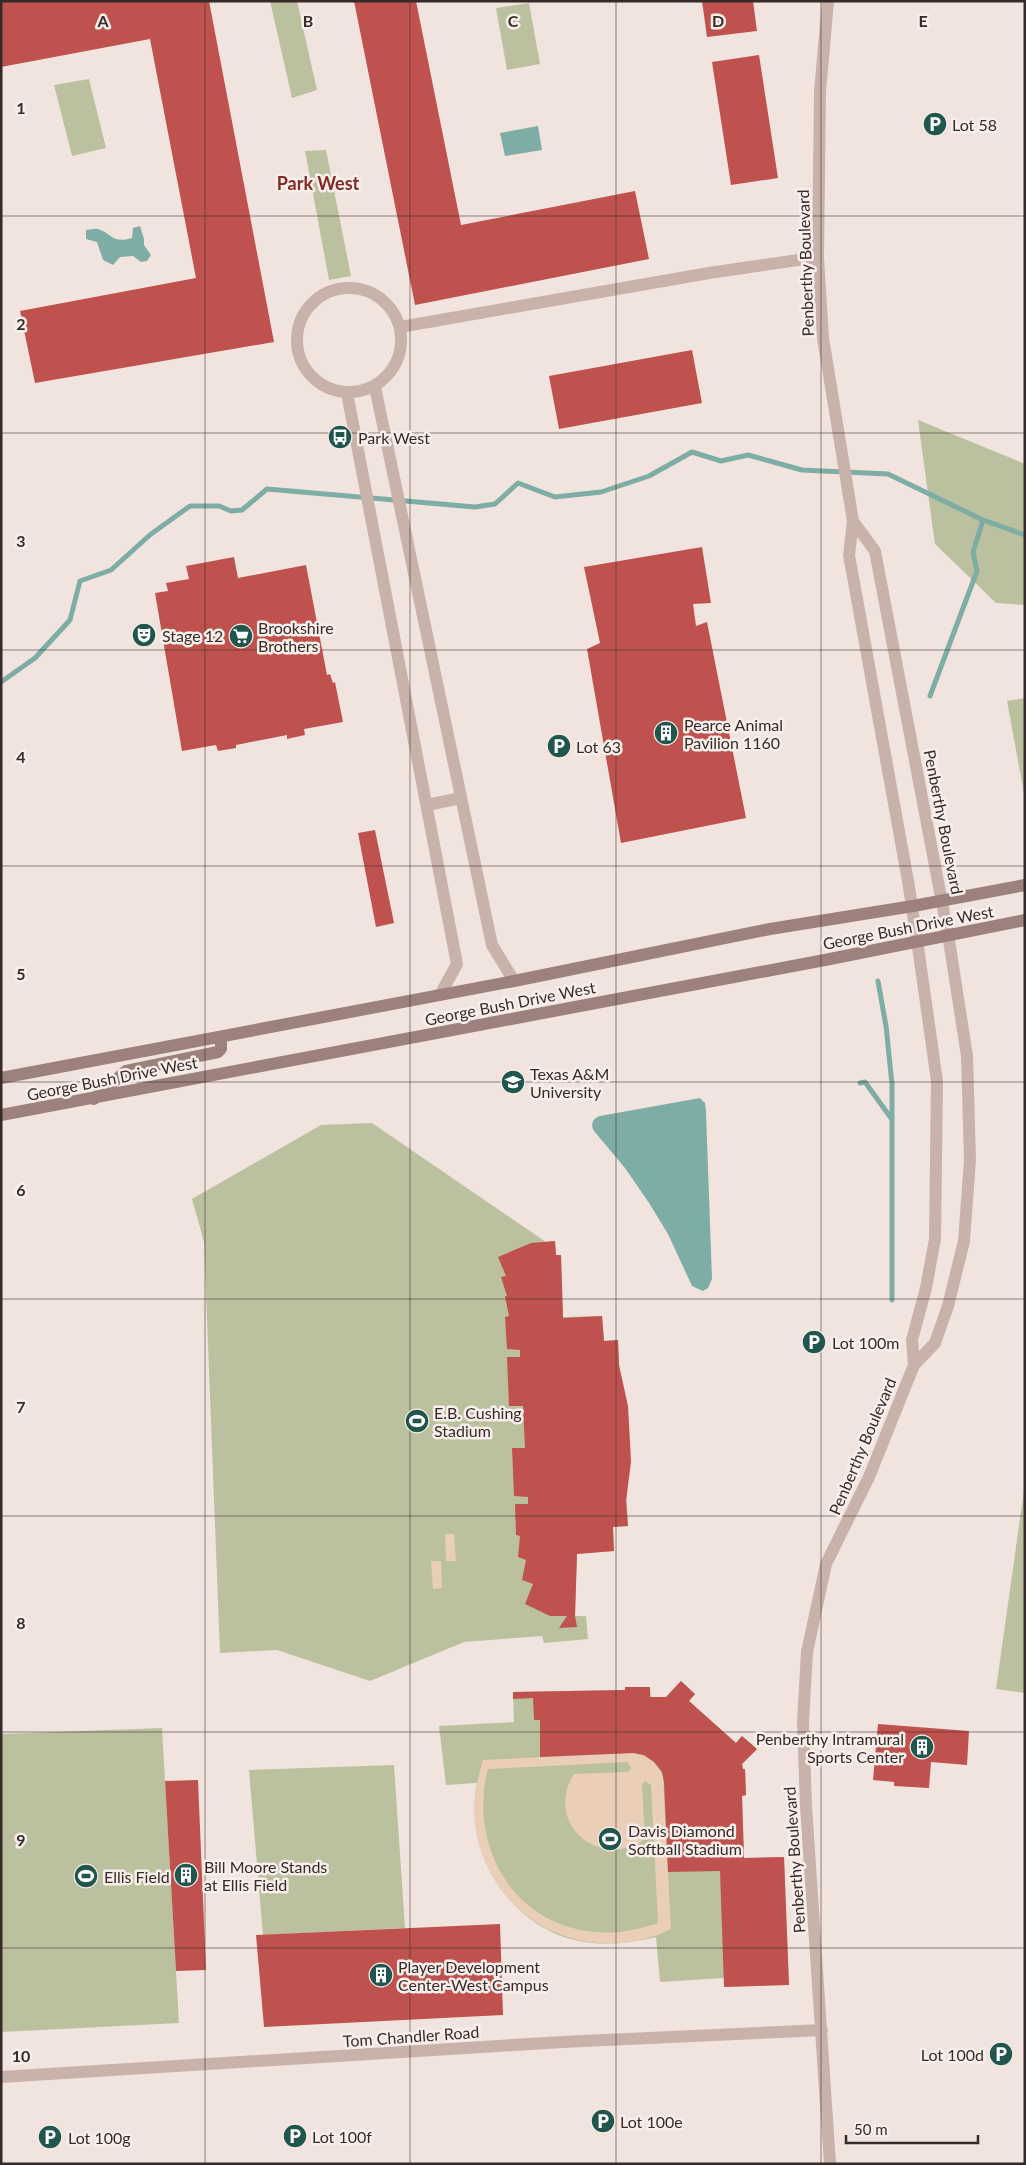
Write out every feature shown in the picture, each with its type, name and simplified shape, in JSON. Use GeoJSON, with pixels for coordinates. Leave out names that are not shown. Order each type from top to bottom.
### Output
{"type":"FeatureCollection","features":[{"type":"Feature","properties":{"kind":"main road","name":"George Bush Drive West"},"geometry":{"type":"LineString","coordinates":[[1,1078],[514,981],[770,929],[913,906],[1025,884]]}},
{"type":"Feature","properties":{"kind":"main road","name":"George Bush Drive West"},"geometry":{"type":"LineString","coordinates":[[1,1115],[801,965],[917,940],[1025,920]]}},
{"type":"Feature","properties":{"kind":"main road"},"geometry":{"type":"LineString","coordinates":[[94,1098],[126,1071],[218,1052],[221,1049],[221,1037]]}},
{"type":"Feature","properties":{"kind":"street","name":"Penberthy Boulevard"},"geometry":{"type":"LineString","coordinates":[[828,1],[820,92],[818,257],[823,338],[853,521],[849,555],[913,906],[937,1081],[935,1239],[926,1288],[912,1340],[914,1365]]}},
{"type":"Feature","properties":{"kind":"street"},"geometry":{"type":"LineString","coordinates":[[400,327],[709,273],[818,257]]}},
{"type":"Feature","properties":{"kind":"street"},"geometry":{"type":"LineString","coordinates":[[339,289],[358,289],[375,295],[386,303],[395,314],[400,327],[402,345],[398,362],[388,376],[375,387],[361,392],[347,393],[326,388],[309,374],[299,355],[297,339],[300,322],[308,307],[322,296],[339,289]]}},
{"type":"Feature","properties":{"kind":"street"},"geometry":{"type":"LineString","coordinates":[[375,387],[492,945],[514,981]]}},
{"type":"Feature","properties":{"kind":"street"},"geometry":{"type":"LineString","coordinates":[[347,393],[458,964],[440,995]]}},
{"type":"Feature","properties":{"kind":"street","name":"Penberthy Boulevard"},"geometry":{"type":"LineString","coordinates":[[830,2164],[806,1806],[803,1722],[807,1652],[826,1564],[870,1478],[914,1365],[936,1343],[948,1306],[964,1241],[970,1160],[967,1056],[942,900],[875,551],[853,521]]}},
{"type":"Feature","properties":{"kind":"street"},"geometry":{"type":"LineString","coordinates":[[427,805],[461,798]]}},
{"type":"Feature","properties":{"kind":"street","name":"Tom Chandler Road"},"geometry":{"type":"LineString","coordinates":[[1,2077],[562,2042],[822,2030]]}},
{"type":"Feature","properties":{"kind":"green space"},"geometry":{"type":"Polygon","coordinates":[[[270,1],[297,1],[317,90],[292,98],[270,1]]]}},
{"type":"Feature","properties":{"kind":"green space"},"geometry":{"type":"Polygon","coordinates":[[[529,3],[540,64],[507,70],[496,8],[529,3]]]}},
{"type":"Feature","properties":{"kind":"green space"},"geometry":{"type":"Polygon","coordinates":[[[89,79],[106,148],[72,156],[54,85],[89,79]]]}},
{"type":"Feature","properties":{"kind":"green space"},"geometry":{"type":"Polygon","coordinates":[[[326,150],[351,276],[329,280],[305,151],[326,150]]]}},
{"type":"Feature","properties":{"kind":"green space"},"geometry":{"type":"Polygon","coordinates":[[[918,420],[1025,464],[1025,605],[996,603],[935,544],[918,420]]]}},
{"type":"Feature","properties":{"kind":"green space"},"geometry":{"type":"Polygon","coordinates":[[[1025,698],[1025,799],[1007,701],[1025,698]]]}},
{"type":"Feature","properties":{"kind":"green space","name":"E.B. Cushing Stadium"},"geometry":{"type":"Polygon","coordinates":[[[372,1123],[546,1242],[555,1241],[556,1255],[561,1255],[563,1317],[602,1316],[604,1341],[618,1340],[628,1526],[613,1527],[614,1551],[577,1554],[575,1616],[586,1616],[588,1639],[544,1643],[542,1636],[464,1642],[370,1681],[277,1650],[220,1653],[204,1242],[192,1199],[321,1125],[372,1123]]]}},
{"type":"Feature","properties":{"kind":"green space"},"geometry":{"type":"Polygon","coordinates":[[[1025,1483],[1025,1693],[996,1689],[1025,1483]]]}},
{"type":"Feature","properties":{"kind":"green space","name":"Davis Diamond Softball Stadium"},"geometry":{"type":"Polygon","coordinates":[[[681,1681],[695,1694],[689,1701],[736,1743],[742,1736],[757,1749],[742,1764],[743,1769],[745,1769],[746,1795],[742,1796],[744,1858],[784,1857],[789,1985],[724,1987],[724,1978],[660,1982],[656,1937],[624,1943],[592,1943],[565,1937],[540,1925],[518,1909],[500,1888],[487,1864],[478,1838],[475,1811],[477,1783],[446,1785],[439,1726],[514,1722],[513,1692],[625,1690],[625,1687],[650,1687],[651,1697],[666,1697],[681,1681]]]}},
{"type":"Feature","properties":{"kind":"green space","name":"Ellis Field"},"geometry":{"type":"Polygon","coordinates":[[[162,1728],[179,2023],[1,2032],[1,1734],[162,1728]]]}},
{"type":"Feature","properties":{"kind":"green space"},"geometry":{"type":"Polygon","coordinates":[[[394,1765],[405,1928],[263,1935],[249,1770],[394,1765]]]}},
{"type":"Feature","properties":{"kind":"sand"},"geometry":{"type":"Polygon","coordinates":[[[445,1534],[454,1534],[456,1561],[446,1561],[445,1534]]]}},
{"type":"Feature","properties":{"kind":"sand"},"geometry":{"type":"Polygon","coordinates":[[[431,1561],[441,1561],[442,1588],[433,1589],[431,1561]]]}},
{"type":"Feature","properties":{"kind":"sand"},"geometry":{"type":"Polygon","coordinates":[[[629,1753],[650,1759],[661,1771],[663,1777],[671,1929],[637,1941],[604,1943],[572,1938],[542,1926],[516,1907],[496,1881],[481,1851],[474,1816],[474,1802],[483,1760],[629,1753]],[[627,1762],[488,1769],[484,1796],[484,1823],[490,1849],[501,1873],[516,1894],[536,1911],[560,1924],[587,1931],[605,1933],[641,1928],[658,1923],[651,1785],[645,1781],[642,1784],[645,1839],[627,1847],[610,1849],[594,1845],[581,1837],[571,1825],[566,1809],[566,1792],[574,1774],[628,1772],[631,1768],[627,1762]]]}},
{"type":"Feature","properties":{"kind":"water"},"geometry":{"type":"Polygon","coordinates":[[[538,126],[542,150],[505,156],[500,133],[538,126]]]}},
{"type":"Feature","properties":{"kind":"water"},"geometry":{"type":"Polygon","coordinates":[[[140,226],[144,245],[151,255],[147,261],[141,262],[133,256],[120,257],[113,265],[103,260],[97,242],[86,239],[86,230],[98,229],[113,238],[125,240],[132,238],[133,228],[140,226]]]}},
{"type":"Feature","properties":{"kind":"water"},"geometry":{"type":"Polygon","coordinates":[[[700,1098],[705,1103],[706,1112],[712,1279],[708,1288],[703,1291],[692,1286],[668,1234],[649,1203],[625,1168],[594,1131],[592,1126],[594,1120],[600,1116],[700,1098]]]}},
{"type":"Feature","properties":{"kind":"building"},"geometry":{"type":"Polygon","coordinates":[[[1,1],[209,1],[274,342],[35,383],[20,311],[196,278],[150,39],[1,67],[1,1]]]}},
{"type":"Feature","properties":{"kind":"building"},"geometry":{"type":"Polygon","coordinates":[[[354,1],[416,1],[461,225],[635,191],[649,259],[415,305],[354,1]]]}},
{"type":"Feature","properties":{"kind":"building"},"geometry":{"type":"Polygon","coordinates":[[[702,1],[753,1],[757,31],[707,37],[702,1]]]}},
{"type":"Feature","properties":{"kind":"building"},"geometry":{"type":"Polygon","coordinates":[[[759,55],[778,178],[731,185],[712,62],[759,55]]]}},
{"type":"Feature","properties":{"kind":"building"},"geometry":{"type":"Polygon","coordinates":[[[692,350],[702,403],[559,429],[549,376],[692,350]]]}},
{"type":"Feature","properties":{"kind":"building","name":"Pearce Animal Pavilion 1160"},"geometry":{"type":"Polygon","coordinates":[[[702,547],[711,603],[693,604],[696,626],[707,622],[746,818],[621,843],[587,649],[600,643],[584,567],[702,547]]]}},
{"type":"Feature","properties":{"kind":"building","name":"Brookshire Brothers"},"geometry":{"type":"Polygon","coordinates":[[[234,557],[238,578],[306,565],[327,675],[330,674],[333,683],[335,682],[343,722],[304,729],[305,735],[287,739],[287,735],[236,745],[236,748],[218,751],[216,745],[182,751],[155,593],[168,591],[166,583],[189,579],[186,566],[234,557]]]}},
{"type":"Feature","properties":{"kind":"building"},"geometry":{"type":"Polygon","coordinates":[[[375,830],[394,923],[376,927],[358,833],[375,830]]]}},
{"type":"Feature","properties":{"kind":"building"},"geometry":{"type":"Polygon","coordinates":[[[555,1241],[556,1255],[561,1255],[563,1318],[602,1316],[604,1341],[618,1340],[619,1365],[628,1406],[631,1462],[626,1501],[628,1526],[613,1527],[614,1551],[577,1554],[575,1616],[577,1627],[559,1628],[567,1616],[550,1616],[525,1604],[533,1584],[522,1580],[526,1560],[518,1557],[520,1536],[516,1535],[515,1504],[528,1504],[528,1497],[514,1496],[512,1448],[525,1448],[523,1406],[509,1406],[507,1357],[520,1357],[520,1350],[507,1349],[505,1317],[509,1316],[505,1296],[507,1296],[501,1277],[506,1276],[498,1257],[531,1243],[555,1241]]]}},
{"type":"Feature","properties":{"kind":"building"},"geometry":{"type":"Polygon","coordinates":[[[681,1681],[695,1694],[689,1701],[736,1743],[742,1736],[757,1749],[742,1764],[743,1769],[745,1769],[746,1795],[742,1796],[744,1858],[784,1857],[789,1985],[724,1987],[720,1871],[668,1872],[664,1782],[662,1772],[654,1762],[644,1755],[634,1753],[540,1757],[540,1720],[534,1720],[533,1698],[513,1699],[513,1692],[625,1690],[625,1687],[650,1687],[650,1697],[666,1697],[681,1681]]]}},
{"type":"Feature","properties":{"kind":"building","name":"Penberthy Intramural Sports Center"},"geometry":{"type":"Polygon","coordinates":[[[878,1724],[969,1731],[967,1765],[931,1762],[929,1788],[894,1786],[894,1782],[873,1780],[878,1724]]]}},
{"type":"Feature","properties":{"kind":"building","name":"Bill Moore Stands at Ellis Field"},"geometry":{"type":"Polygon","coordinates":[[[198,1780],[206,1970],[176,1971],[165,1781],[198,1780]]]}},
{"type":"Feature","properties":{"kind":"building","name":"Player Development Center-West Campus"},"geometry":{"type":"Polygon","coordinates":[[[500,1924],[503,2015],[264,2027],[256,1935],[500,1924]]]}},
{"type":"Feature","properties":{"kind":"waterway"},"geometry":{"type":"LineString","coordinates":[[1,682],[35,658],[70,620],[80,581],[111,570],[151,534],[190,506],[219,506],[231,511],[242,510],[267,489],[475,507],[495,504],[518,483],[555,497],[601,492],[649,476],[692,452],[721,461],[748,455],[802,470],[888,474],[983,520],[1025,535]]}},
{"type":"Feature","properties":{"kind":"waterway"},"geometry":{"type":"LineString","coordinates":[[930,696],[977,571],[973,552],[983,520]]}},
{"type":"Feature","properties":{"kind":"waterway"},"geometry":{"type":"LineString","coordinates":[[878,981],[886,1026],[892,1084],[892,1300]]}},
{"type":"Feature","properties":{"kind":"waterway"},"geometry":{"type":"LineString","coordinates":[[860,1083],[865,1082],[891,1118]]}},
{"type":"Feature","properties":{"kind":"place","name":"Lot 58"},"geometry":{"type":"Point","coordinates":[935,124]}},
{"type":"Feature","properties":{"kind":"place","name":"Park West"},"geometry":{"type":"Point","coordinates":[340,437]}},
{"type":"Feature","properties":{"kind":"place","name":"Stage 12"},"geometry":{"type":"Point","coordinates":[144,635]}},
{"type":"Feature","properties":{"kind":"place","name":"Brookshire Brothers"},"geometry":{"type":"Point","coordinates":[241,636]}},
{"type":"Feature","properties":{"kind":"place","name":"Pearce Animal Pavilion 1160"},"geometry":{"type":"Point","coordinates":[666,733]}},
{"type":"Feature","properties":{"kind":"place","name":"Lot 63"},"geometry":{"type":"Point","coordinates":[559,746]}},
{"type":"Feature","properties":{"kind":"place","name":"Texas A&M University"},"geometry":{"type":"Point","coordinates":[513,1082]}},
{"type":"Feature","properties":{"kind":"place","name":"Lot 100m"},"geometry":{"type":"Point","coordinates":[814,1342]}},
{"type":"Feature","properties":{"kind":"place","name":"E.B. Cushing Stadium"},"geometry":{"type":"Point","coordinates":[417,1421]}},
{"type":"Feature","properties":{"kind":"place","name":"Penberthy Intramural Sports Center"},"geometry":{"type":"Point","coordinates":[922,1747]}},
{"type":"Feature","properties":{"kind":"place","name":"Davis Diamond Softball Stadium"},"geometry":{"type":"Point","coordinates":[610,1839]}},
{"type":"Feature","properties":{"kind":"place","name":"Bill Moore Stands at Ellis Field"},"geometry":{"type":"Point","coordinates":[186,1875]}},
{"type":"Feature","properties":{"kind":"place","name":"Ellis Field"},"geometry":{"type":"Point","coordinates":[86,1876]}},
{"type":"Feature","properties":{"kind":"place","name":"Player Development Center-West Campus"},"geometry":{"type":"Point","coordinates":[381,1975]}},
{"type":"Feature","properties":{"kind":"place","name":"Lot 100d"},"geometry":{"type":"Point","coordinates":[1001,2054]}},
{"type":"Feature","properties":{"kind":"place","name":"Lot 100e"},"geometry":{"type":"Point","coordinates":[603,2121]}},
{"type":"Feature","properties":{"kind":"place","name":"Lot 100f"},"geometry":{"type":"Point","coordinates":[295,2136]}},
{"type":"Feature","properties":{"kind":"place","name":"Lot 100g"},"geometry":{"type":"Point","coordinates":[50,2137]}},
{"type":"Feature","properties":{"kind":"district","name":"Park West"},"geometry":{"type":"Point","coordinates":[318,183]}}]}
